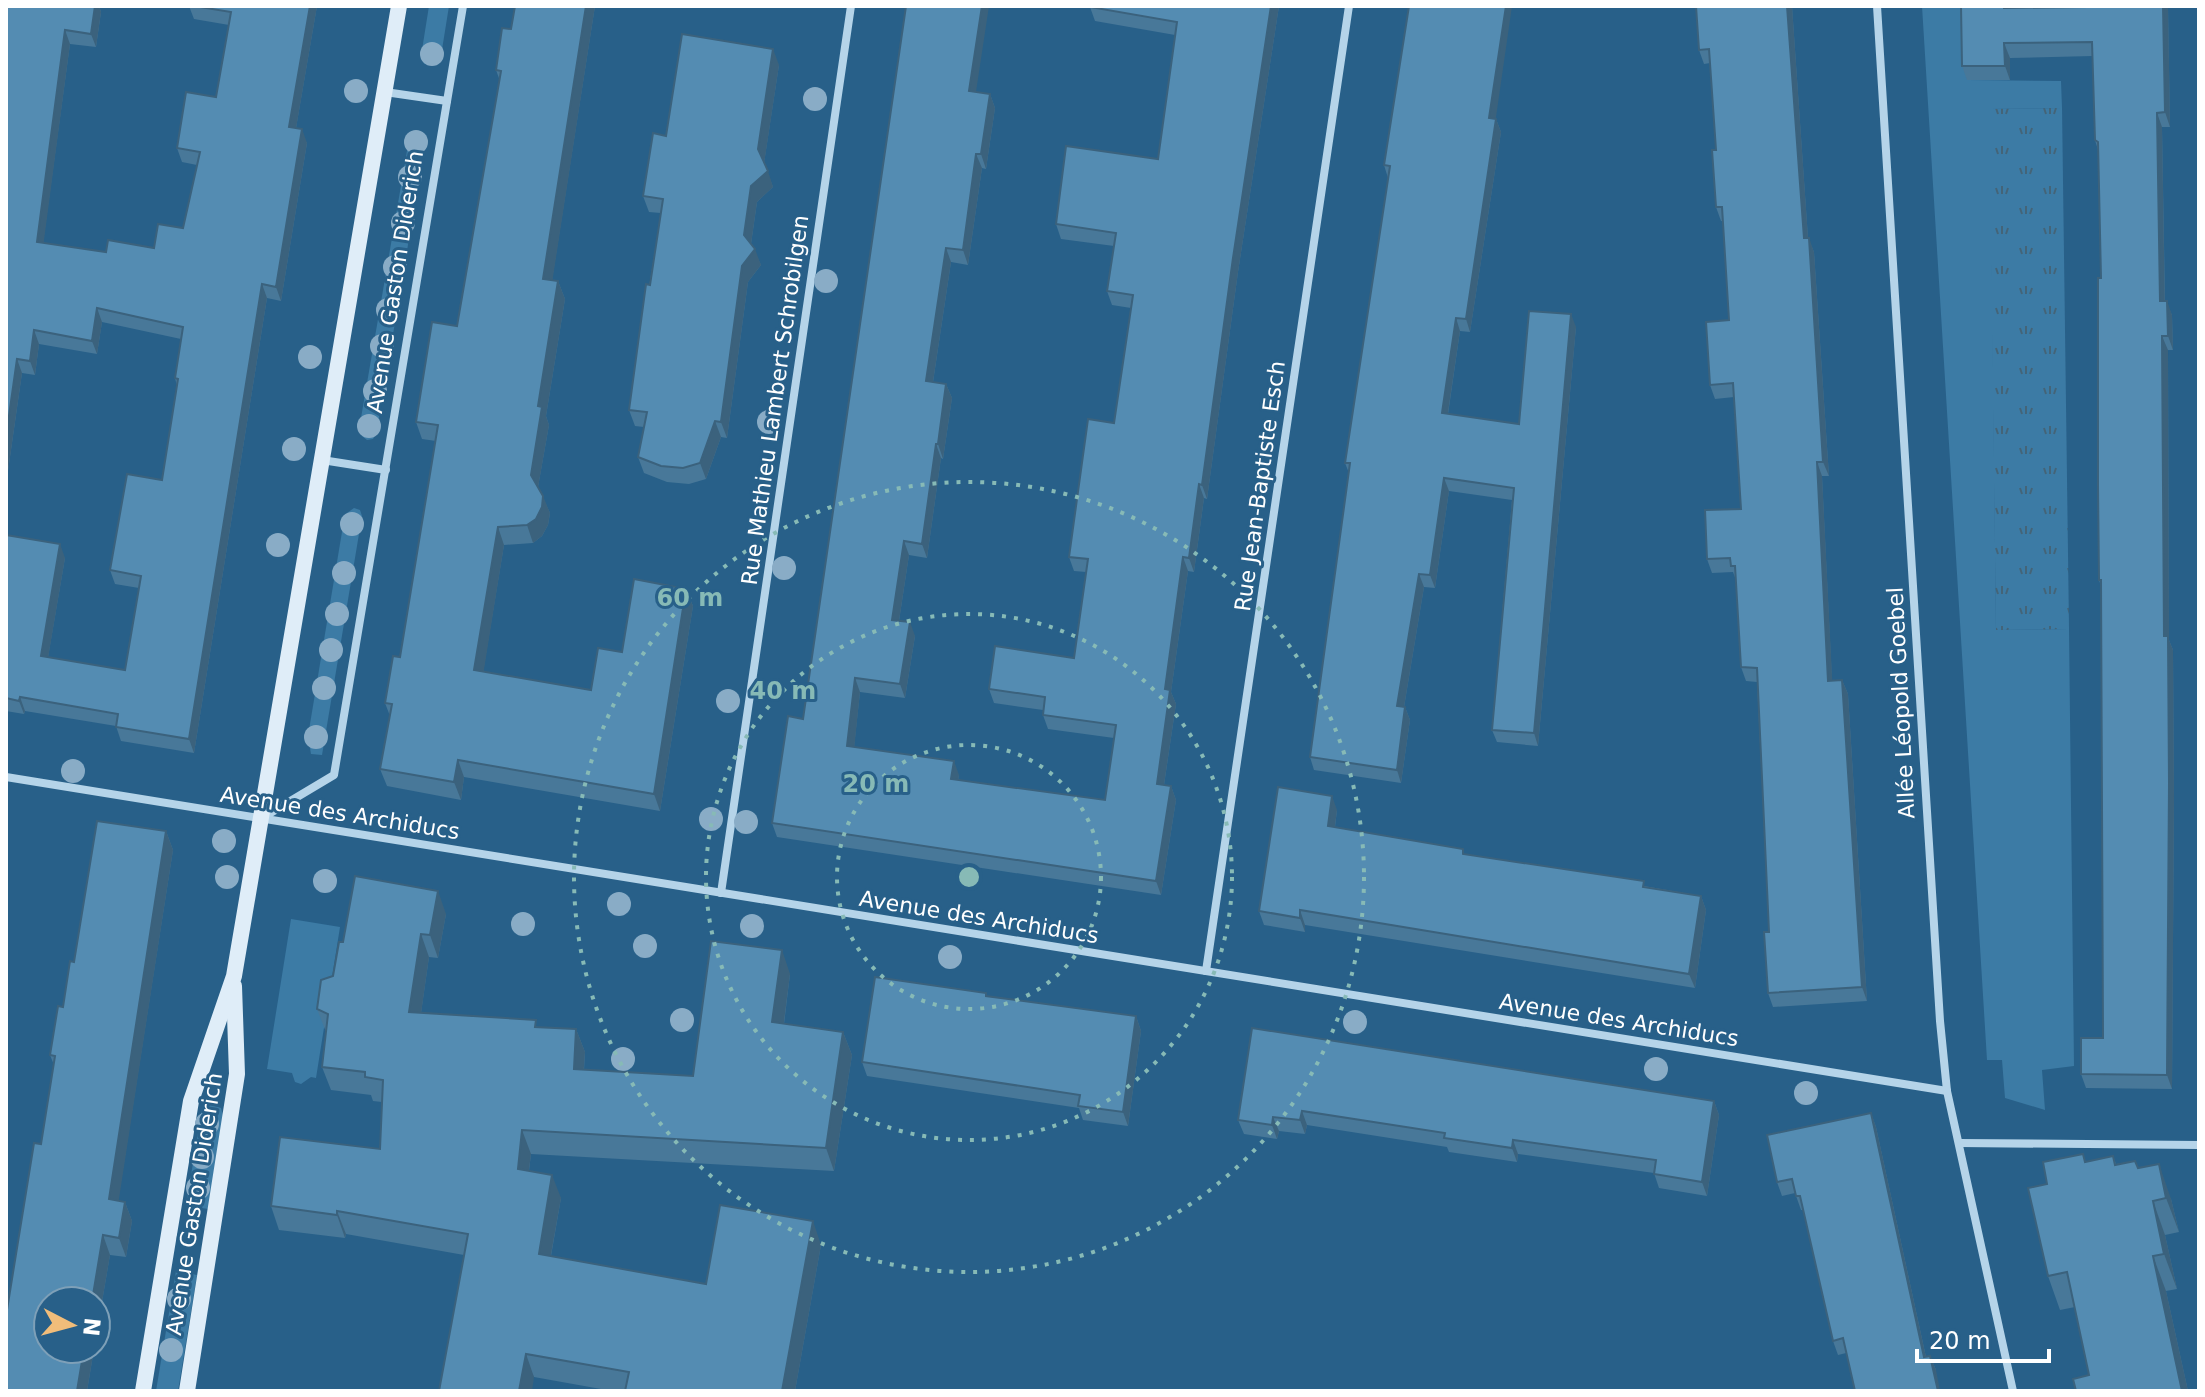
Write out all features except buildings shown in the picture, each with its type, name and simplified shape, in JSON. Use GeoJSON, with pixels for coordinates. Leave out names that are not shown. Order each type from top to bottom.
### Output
{"type":"FeatureCollection","features":[{"type":"Feature","properties":{"kind":"street","name":"Avenue Gaston Diderich"},"geometry":{"type":"LineString","coordinates":[[143,1391],[191,1101],[234,976],[399,6]]}},
{"type":"Feature","properties":{"kind":"street","name":"Avenue Gaston Diderich"},"geometry":{"type":"LineString","coordinates":[[261,819],[334,775],[463,6]]}},
{"type":"Feature","properties":{"kind":"street","name":"Rue Mathieu Lambert Schrobilgen"},"geometry":{"type":"LineString","coordinates":[[721,893],[851,6]]}},
{"type":"Feature","properties":{"kind":"street","name":"Rue Jean-Baptiste Esch"},"geometry":{"type":"LineString","coordinates":[[1206,971],[1349,6]]}},
{"type":"Feature","properties":{"kind":"street","name":"Allée Léopold Goebel"},"geometry":{"type":"LineString","coordinates":[[1877,6],[1930,895],[1947,1091],[2013,1391]]}},
{"type":"Feature","properties":{"kind":"street"},"geometry":{"type":"LineString","coordinates":[[384,92],[447,101]]}},
{"type":"Feature","properties":{"kind":"street"},"geometry":{"type":"LineString","coordinates":[[322,460],[386,470]]}},
{"type":"Feature","properties":{"kind":"street","name":"Avenue des Archiducs"},"geometry":{"type":"LineString","coordinates":[[6,777],[1947,1091]]}},
{"type":"Feature","properties":{"kind":"street","name":"Avenue Gaston Diderich"},"geometry":{"type":"LineString","coordinates":[[187,1391],[237,1074],[234,976]]}},
{"type":"Feature","properties":{"kind":"street"},"geometry":{"type":"LineString","coordinates":[[1959,1143],[2199,1145]]}},
{"type":"Feature","properties":{"kind":"green space"},"geometry":{"type":"Polygon","coordinates":[[[429,6],[449,6],[440,62],[424,64],[422,50],[429,6]]]}},
{"type":"Feature","properties":{"kind":"green space"},"geometry":{"type":"Polygon","coordinates":[[[1922,6],[1966,6],[1968,80],[2061,81],[2062,108],[1990,109],[1996,630],[2069,629],[2074,1066],[2042,1070],[2045,1110],[2005,1098],[2002,1060],[1987,1060],[1922,6]]]}},
{"type":"Feature","properties":{"kind":"green space"},"geometry":{"type":"Polygon","coordinates":[[[2062,108],[2069,629],[1996,630],[1989,109],[2062,108]]]}},
{"type":"Feature","properties":{"kind":"green space"},"geometry":{"type":"Polygon","coordinates":[[[410,137],[421,138],[422,161],[377,430],[373,439],[367,440],[362,436],[361,418],[407,151],[410,137]]]}},
{"type":"Feature","properties":{"kind":"green space"},"geometry":{"type":"Polygon","coordinates":[[[354,508],[360,510],[362,516],[322,755],[311,754],[308,736],[343,526],[347,513],[354,508]]]}},
{"type":"Feature","properties":{"kind":"green space"},"geometry":{"type":"Polygon","coordinates":[[[291,919],[340,927],[316,1078],[311,1077],[301,1084],[295,1082],[292,1073],[267,1069],[291,919]]]}},
{"type":"Feature","properties":{"kind":"green space"},"geometry":{"type":"Polygon","coordinates":[[[209,1104],[221,1108],[224,1119],[209,1209],[186,1206],[202,1108],[209,1104]]]}},
{"type":"Feature","properties":{"kind":"green space"},"geometry":{"type":"Polygon","coordinates":[[[176,1271],[197,1275],[178,1391],[156,1391],[176,1271]]]}}]}
